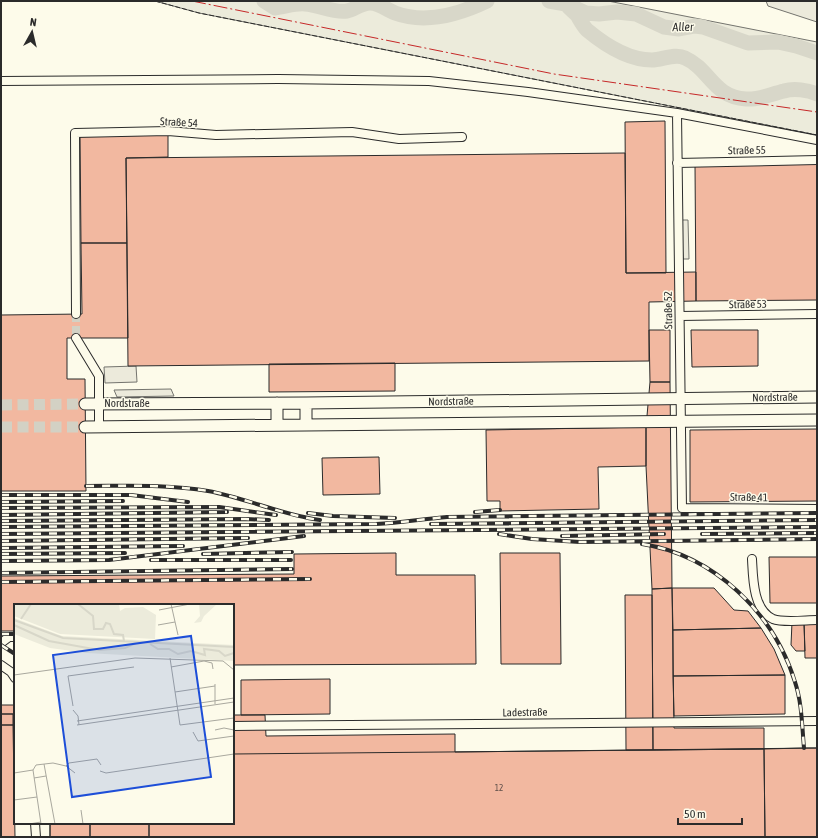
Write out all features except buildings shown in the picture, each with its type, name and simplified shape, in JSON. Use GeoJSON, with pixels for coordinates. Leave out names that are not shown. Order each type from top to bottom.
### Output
{"type":"FeatureCollection","features":[{"type":"Feature","properties":{"kind":"street"},"geometry":{"type":"LineString","coordinates":[[1,81],[270,79],[429,81],[520,91],[677,113],[817,140]]}},
{"type":"Feature","properties":{"kind":"street","name":"Straße 52"},"geometry":{"type":"LineString","coordinates":[[677,113],[682,508]]}},
{"type":"Feature","properties":{"kind":"street","name":"Straße 54"},"geometry":{"type":"LineString","coordinates":[[76,314],[75,133],[168,131],[216,135],[352,132],[399,139],[462,137]]}},
{"type":"Feature","properties":{"kind":"street","name":"Straße 55"},"geometry":{"type":"LineString","coordinates":[[677,163],[817,160]]}},
{"type":"Feature","properties":{"kind":"street","name":"Straße 53"},"geometry":{"type":"LineString","coordinates":[[680,316],[817,314]]}},
{"type":"Feature","properties":{"kind":"street"},"geometry":{"type":"LineString","coordinates":[[76,338],[99,376],[99,427]]}},
{"type":"Feature","properties":{"kind":"street","name":"Nordstraße"},"geometry":{"type":"LineString","coordinates":[[85,404],[817,397]]}},
{"type":"Feature","properties":{"kind":"street"},"geometry":{"type":"LineString","coordinates":[[277,403],[277,425]]}},
{"type":"Feature","properties":{"kind":"street"},"geometry":{"type":"LineString","coordinates":[[306,403],[306,425]]}},
{"type":"Feature","properties":{"kind":"street","name":"Nordstraße"},"geometry":{"type":"LineString","coordinates":[[85,427],[817,420]]}},
{"type":"Feature","properties":{"kind":"street","name":"Straße 41"},"geometry":{"type":"LineString","coordinates":[[682,508],[817,509]]}},
{"type":"Feature","properties":{"kind":"street"},"geometry":{"type":"LineString","coordinates":[[752,559],[754,591],[763,612],[773,619],[817,620]]}},
{"type":"Feature","properties":{"kind":"street"},"geometry":{"type":"LineString","coordinates":[[1,643],[9,637],[14,637]]}},
{"type":"Feature","properties":{"kind":"street"},"geometry":{"type":"LineString","coordinates":[[1,665],[11,672],[14,676]]}},
{"type":"Feature","properties":{"kind":"street","name":"Ladestraße"},"geometry":{"type":"LineString","coordinates":[[234,726],[817,721]]}},
{"type":"Feature","properties":{"kind":"street"},"geometry":{"type":"LineString","coordinates":[[36,824],[36,837]]}},
{"type":"Feature","properties":{"kind":"shaded area"},"geometry":{"type":"Polygon","coordinates":[[[155,1],[608,1],[817,42],[817,135],[199,13],[155,1]]]}},
{"type":"Feature","properties":{"kind":"shaded area"},"geometry":{"type":"Polygon","coordinates":[[[766,1],[817,1],[817,22],[768,6],[766,1]]]}},
{"type":"Feature","properties":{"kind":"shaded area"},"geometry":{"type":"Polygon","coordinates":[[[681,220],[688,220],[689,259],[683,259],[681,220]]]}},
{"type":"Feature","properties":{"kind":"shaded area"},"geometry":{"type":"Polygon","coordinates":[[[136,366],[137,382],[105,383],[104,367],[136,366]]]}},
{"type":"Feature","properties":{"kind":"shaded area"},"geometry":{"type":"Polygon","coordinates":[[[171,389],[174,396],[117,397],[114,390],[171,389]]]}},
{"type":"Feature","properties":{"kind":"waterway"},"geometry":{"type":"LineString","coordinates":[[264,1],[275,8],[305,4],[342,11],[347,11],[367,3],[373,3],[395,13],[418,18],[442,16],[465,10],[487,1]]}},
{"type":"Feature","properties":{"kind":"waterway","name":"Aller"},"geometry":{"type":"LineString","coordinates":[[549,1],[566,4],[586,13],[599,14],[617,12],[636,14],[664,27],[679,29],[695,26],[703,27],[748,43],[778,42],[817,53]]}},
{"type":"Feature","properties":{"kind":"waterway"},"geometry":{"type":"LineString","coordinates":[[566,4],[577,15],[587,30],[617,51],[634,57],[652,60],[677,56],[685,58],[700,69],[719,88],[735,97],[756,99],[792,90],[809,91],[817,94]]}},
{"type":"Feature","properties":{"kind":"tunnel"},"geometry":{"type":"LineString","coordinates":[[76,314],[76,338]]}},
{"type":"Feature","properties":{"kind":"tunnel"},"geometry":{"type":"LineString","coordinates":[[1,405],[85,404]]}},
{"type":"Feature","properties":{"kind":"tunnel"},"geometry":{"type":"LineString","coordinates":[[1,427],[85,427]]}},
{"type":"Feature","properties":{"kind":"railway"},"geometry":{"type":"LineString","coordinates":[[86,486],[162,486],[208,491],[306,518],[320,520]]}},
{"type":"Feature","properties":{"kind":"railway"},"geometry":{"type":"LineString","coordinates":[[1,495],[131,495],[188,502]]}},
{"type":"Feature","properties":{"kind":"railway"},"geometry":{"type":"LineString","coordinates":[[1,502],[123,501]]}},
{"type":"Feature","properties":{"kind":"railway"},"geometry":{"type":"LineString","coordinates":[[1,508],[219,507],[276,515]]}},
{"type":"Feature","properties":{"kind":"railway"},"geometry":{"type":"LineString","coordinates":[[475,512],[500,510]]}},
{"type":"Feature","properties":{"kind":"railway"},"geometry":{"type":"LineString","coordinates":[[1,515],[227,512]]}},
{"type":"Feature","properties":{"kind":"railway"},"geometry":{"type":"LineString","coordinates":[[308,513],[333,516],[395,518]]}},
{"type":"Feature","properties":{"kind":"railway"},"geometry":{"type":"LineString","coordinates":[[1,527],[376,524],[447,517],[817,513]]}},
{"type":"Feature","properties":{"kind":"railway"},"geometry":{"type":"LineString","coordinates":[[1,521],[269,520]]}},
{"type":"Feature","properties":{"kind":"railway"},"geometry":{"type":"LineString","coordinates":[[431,524],[817,520]]}},
{"type":"Feature","properties":{"kind":"railway"},"geometry":{"type":"LineString","coordinates":[[1,534],[817,527]]}},
{"type":"Feature","properties":{"kind":"railway"},"geometry":{"type":"LineString","coordinates":[[702,534],[817,533]]}},
{"type":"Feature","properties":{"kind":"railway"},"geometry":{"type":"LineString","coordinates":[[499,534],[532,539],[580,542],[817,539]]}},
{"type":"Feature","properties":{"kind":"railway"},"geometry":{"type":"LineString","coordinates":[[562,536],[664,534]]}},
{"type":"Feature","properties":{"kind":"railway"},"geometry":{"type":"LineString","coordinates":[[1,561],[109,560],[304,536]]}},
{"type":"Feature","properties":{"kind":"railway"},"geometry":{"type":"LineString","coordinates":[[1,541],[248,538]]}},
{"type":"Feature","properties":{"kind":"railway"},"geometry":{"type":"LineString","coordinates":[[642,544],[668,550],[693,560],[717,574],[738,591],[756,611],[772,633],[785,657],[795,682],[800,706],[804,748]]}},
{"type":"Feature","properties":{"kind":"railway"},"geometry":{"type":"LineString","coordinates":[[1,548],[183,546]]}},
{"type":"Feature","properties":{"kind":"railway"},"geometry":{"type":"LineString","coordinates":[[203,554],[292,552]]}},
{"type":"Feature","properties":{"kind":"railway"},"geometry":{"type":"LineString","coordinates":[[1,554],[125,553]]}},
{"type":"Feature","properties":{"kind":"railway"},"geometry":{"type":"LineString","coordinates":[[151,560],[291,560]]}},
{"type":"Feature","properties":{"kind":"railway"},"geometry":{"type":"LineString","coordinates":[[1,573],[292,569]]}},
{"type":"Feature","properties":{"kind":"railway"},"geometry":{"type":"LineString","coordinates":[[1,582],[310,579]]}},
{"type":"Feature","properties":{"kind":"railway"},"geometry":{"type":"LineString","coordinates":[[1,634],[14,634]]}},
{"type":"Feature","properties":{"kind":"railway"},"geometry":{"type":"LineString","coordinates":[[1,645],[14,653]]}},
{"type":"Feature","properties":{"kind":"fence"},"geometry":{"type":"LineString","coordinates":[[155,1],[199,13],[817,135]]}},
{"type":"Feature","properties":{"kind":"power"},"geometry":{"type":"LineString","coordinates":[[192,1],[554,74],[817,112]]}}]}
